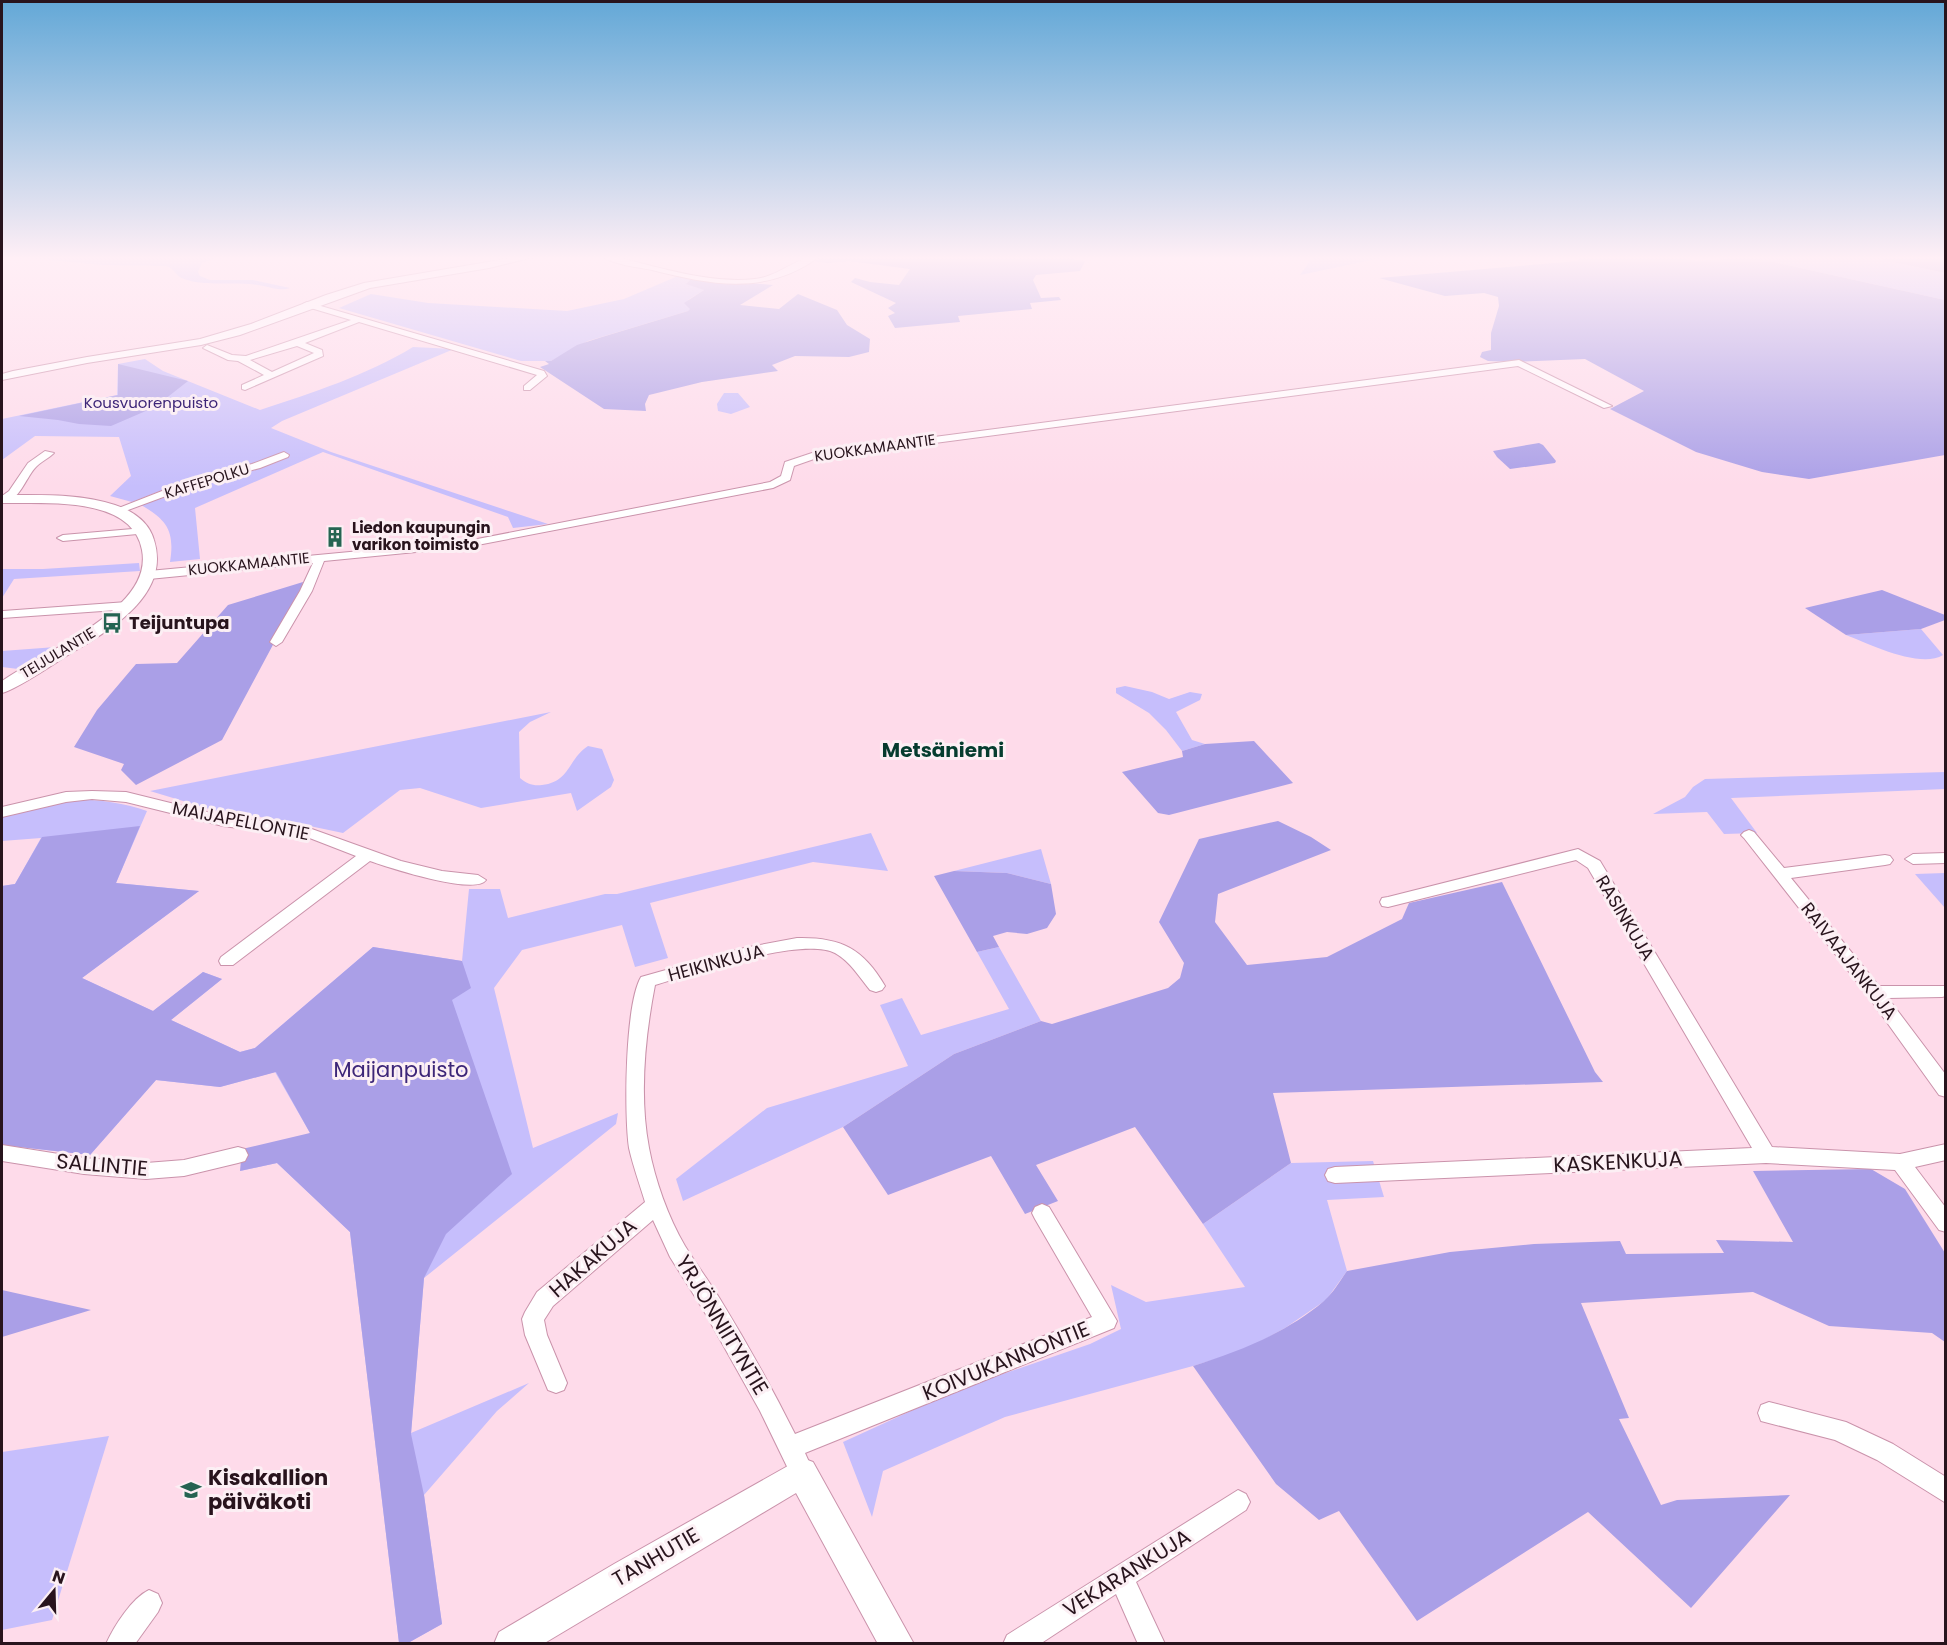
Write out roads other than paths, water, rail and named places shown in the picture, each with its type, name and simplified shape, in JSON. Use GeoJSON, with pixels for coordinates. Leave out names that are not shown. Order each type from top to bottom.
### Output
{"type":"FeatureCollection","features":[{"type":"Feature","properties":{"kind":"street"},"geometry":{"type":"LineString","coordinates":[[2,377],[76,362],[206,341],[231,334]]}},
{"type":"Feature","properties":{"kind":"street"},"geometry":{"type":"LineString","coordinates":[[207,348],[231,357],[243,358],[321,334]]}},
{"type":"Feature","properties":{"kind":"street"},"geometry":{"type":"LineString","coordinates":[[409,334],[541,373],[542,376],[527,388]]}},
{"type":"Feature","properties":{"kind":"street"},"geometry":{"type":"LineString","coordinates":[[245,387],[320,354],[297,343]]}},
{"type":"Feature","properties":{"kind":"street"},"geometry":{"type":"LineString","coordinates":[[243,358],[244,362],[271,375]]}},
{"type":"Feature","properties":{"kind":"street","name":"KUOKKAMAANTIE"},"geometry":{"type":"LineString","coordinates":[[149,575],[467,544],[773,485],[786,478],[788,467],[793,461],[812,456],[1445,371],[1519,363],[1607,406]]}},
{"type":"Feature","properties":{"kind":"street"},"geometry":{"type":"LineString","coordinates":[[4,499],[13,492],[32,465],[50,453]]}},
{"type":"Feature","properties":{"kind":"street","name":"KAFFEPOLKU"},"geometry":{"type":"LineString","coordinates":[[123,508],[189,484],[256,466],[284,455]]}},
{"type":"Feature","properties":{"kind":"street"},"geometry":{"type":"LineString","coordinates":[[4,499],[85,503],[123,508],[144,531],[152,562],[149,575]]}},
{"type":"Feature","properties":{"kind":"street"},"geometry":{"type":"LineString","coordinates":[[63,538],[144,531]]}},
{"type":"Feature","properties":{"kind":"street"},"geometry":{"type":"LineString","coordinates":[[276,642],[285,623],[313,580],[320,557]]}},
{"type":"Feature","properties":{"kind":"street","name":"TEIJULANTIE"},"geometry":{"type":"LineString","coordinates":[[2,688],[100,627],[127,606],[149,575]]}},
{"type":"Feature","properties":{"kind":"street"},"geometry":{"type":"LineString","coordinates":[[3,615],[127,606]]}},
{"type":"Feature","properties":{"kind":"street","name":"MAIJAPELLONTIE"},"geometry":{"type":"LineString","coordinates":[[2,812],[66,797],[108,795],[138,799],[223,821],[309,833],[397,865],[442,876],[478,880]]}},
{"type":"Feature","properties":{"kind":"street","name":"RAIVAAJANKUJA"},"geometry":{"type":"LineString","coordinates":[[1749,835],[1874,992],[1946,1090]]}},
{"type":"Feature","properties":{"kind":"street"},"geometry":{"type":"LineString","coordinates":[[226,961],[368,854]]}},
{"type":"Feature","properties":{"kind":"street","name":"RASINKUJA"},"geometry":{"type":"LineString","coordinates":[[1388,902],[1578,854],[1594,865],[1766,1155]]}},
{"type":"Feature","properties":{"kind":"street"},"geometry":{"type":"LineString","coordinates":[[1913,859],[1946,858]]}},
{"type":"Feature","properties":{"kind":"street"},"geometry":{"type":"LineString","coordinates":[[1780,874],[1885,860]]}},
{"type":"Feature","properties":{"kind":"street","name":"HEIKINKUJA"},"geometry":{"type":"LineString","coordinates":[[647,981],[748,951],[824,943],[838,947],[848,954],[876,986]]}},
{"type":"Feature","properties":{"kind":"street","name":"YRJÖNNIITYNTIE"},"geometry":{"type":"LineString","coordinates":[[647,981],[639,1024],[635,1088],[639,1148],[656,1205],[677,1251],[712,1304],[768,1403],[796,1461],[897,1644]]}},
{"type":"Feature","properties":{"kind":"street"},"geometry":{"type":"LineString","coordinates":[[1874,992],[1942,992]]}},
{"type":"Feature","properties":{"kind":"street","name":"KASKENKUJA"},"geometry":{"type":"LineString","coordinates":[[1335,1175],[1766,1155],[1900,1162],[1946,1152]]}},
{"type":"Feature","properties":{"kind":"street","name":"SALLINTIE"},"geometry":{"type":"LineString","coordinates":[[2,1153],[130,1171],[198,1166],[238,1155]]}},
{"type":"Feature","properties":{"kind":"street"},"geometry":{"type":"LineString","coordinates":[[1900,1162],[1946,1224]]}},
{"type":"Feature","properties":{"kind":"street","name":"HAKAKUJA"},"geometry":{"type":"LineString","coordinates":[[556,1383],[536,1335],[533,1320],[545,1299],[656,1205]]}},
{"type":"Feature","properties":{"kind":"street","name":"KOIVUKANNONTIE"},"geometry":{"type":"LineString","coordinates":[[796,1461],[1106,1321],[1042,1213]]}},
{"type":"Feature","properties":{"kind":"street"},"geometry":{"type":"LineString","coordinates":[[1769,1413],[1838,1430],[1885,1452],[1946,1491]]}},
{"type":"Feature","properties":{"kind":"street","name":"TANHUTIE"},"geometry":{"type":"LineString","coordinates":[[511,1644],[625,1575],[796,1461]]}},
{"type":"Feature","properties":{"kind":"street","name":"VEKARANKUJA"},"geometry":{"type":"LineString","coordinates":[[1016,1644],[1238,1502]]}},
{"type":"Feature","properties":{"kind":"street"},"geometry":{"type":"LineString","coordinates":[[1120,1577],[1152,1644]]}},
{"type":"Feature","properties":{"kind":"street"},"geometry":{"type":"LineString","coordinates":[[119,1644],[149,1603]]}},
{"type":"Feature","properties":{"kind":"place","name":"Liedon kaupungin varikon toimisto"},"geometry":{"type":"Point","coordinates":[335,537]}},
{"type":"Feature","properties":{"kind":"place","name":"Teijuntupa"},"geometry":{"type":"Point","coordinates":[112,623]}},
{"type":"Feature","properties":{"kind":"place","name":"Kisakallion päiväkoti"},"geometry":{"type":"Point","coordinates":[191,1490]}},
{"type":"Feature","properties":{"kind":"district","name":"Metsäniemi"},"geometry":{"type":"Point","coordinates":[943,750]}},
{"type":"Feature","properties":{"kind":"park label","name":"Kousvuorenpuisto"},"geometry":{"type":"Point","coordinates":[151,403]}},
{"type":"Feature","properties":{"kind":"park label","name":"Maijanpuisto"},"geometry":{"type":"Point","coordinates":[401,1070]}}]}
